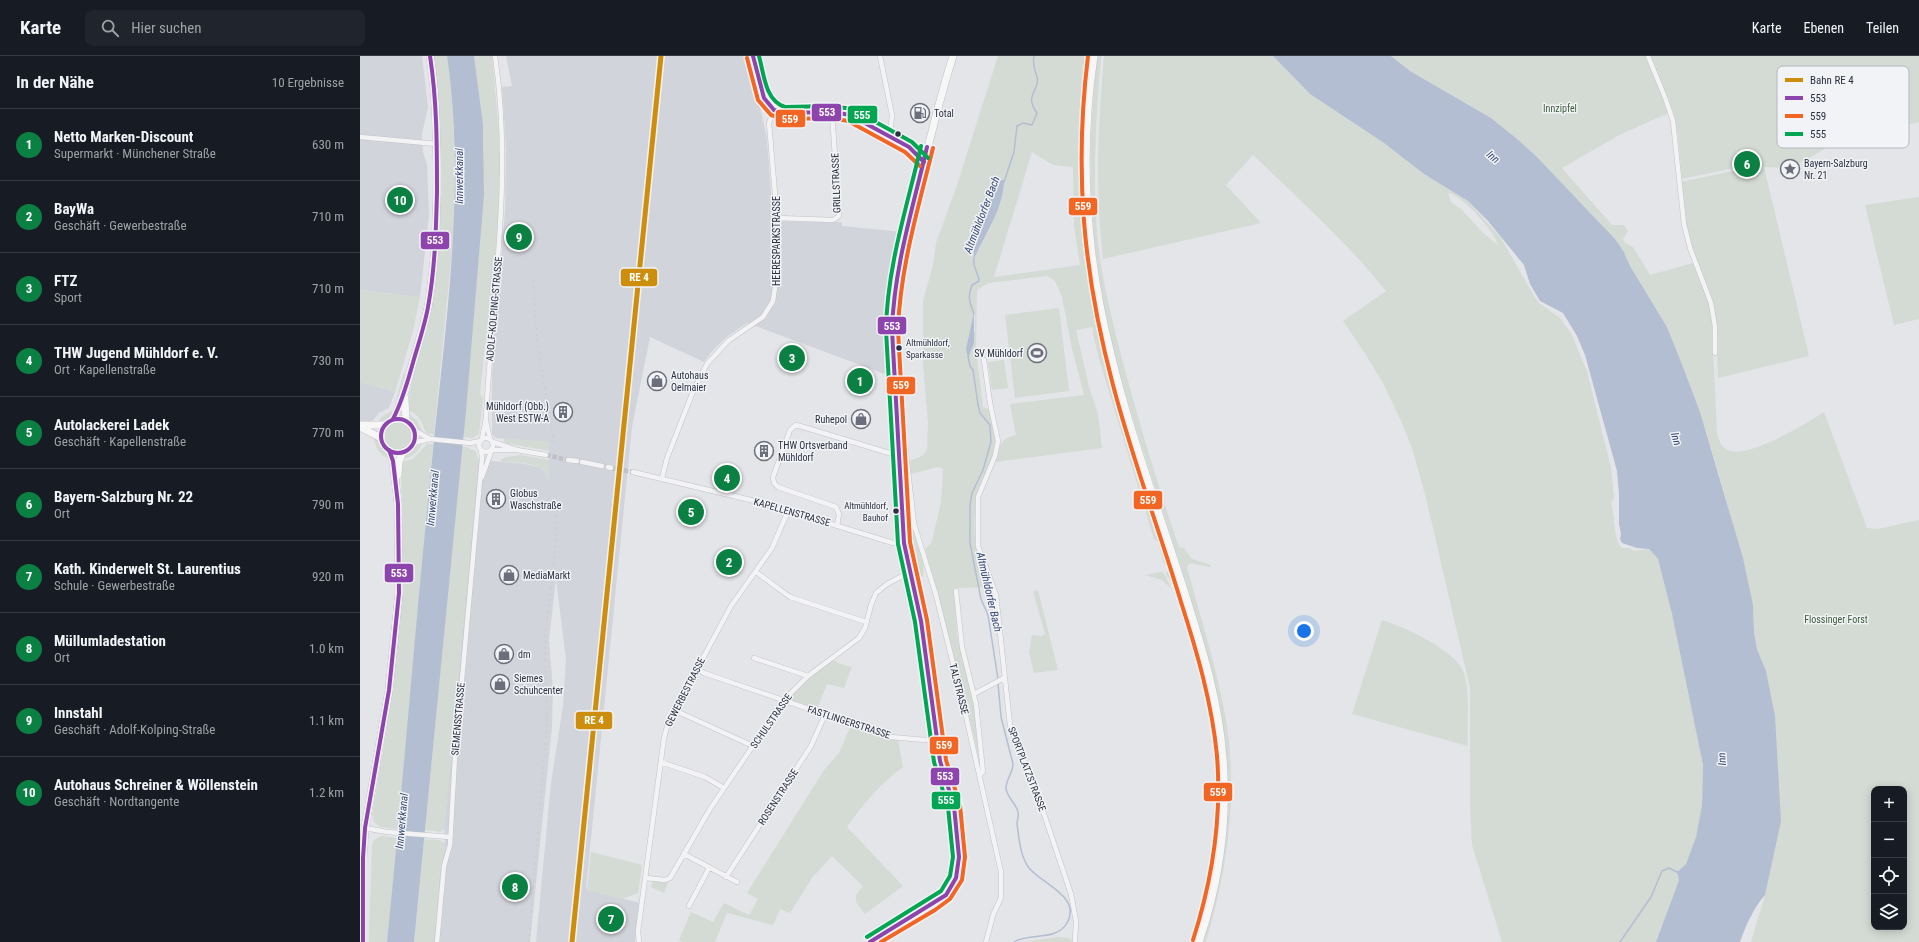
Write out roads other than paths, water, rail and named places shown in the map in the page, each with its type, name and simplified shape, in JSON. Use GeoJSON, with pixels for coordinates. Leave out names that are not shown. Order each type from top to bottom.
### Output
{"type":"FeatureCollection","features":[{"type":"Feature","properties":{"kind":"main road"},"geometry":{"type":"LineString","coordinates":[[360,426],[384,425],[393,419],[399,410],[406,390],[427,308],[433,277],[437,210],[436,109],[430,56]]}},
{"type":"Feature","properties":{"kind":"main road"},"geometry":{"type":"LineString","coordinates":[[753,56],[764,98],[774,110],[784,113],[832,112],[850,115],[909,146],[924,162]]}},
{"type":"Feature","properties":{"kind":"main road"},"geometry":{"type":"LineString","coordinates":[[870,942],[939,900],[952,888],[956,878],[959,856],[956,815],[941,769],[921,621],[904,543],[892,330],[892,305],[896,280],[927,147],[953,56]]}},
{"type":"Feature","properties":{"kind":"main road"},"geometry":{"type":"LineString","coordinates":[[1094,56],[1087,119],[1086,179],[1090,239],[1098,297],[1120,391],[1201,647],[1217,711],[1223,757],[1224,810],[1220,858],[1210,905],[1198,942]]}},
{"type":"Feature","properties":{"kind":"main road"},"geometry":{"type":"LineString","coordinates":[[909,146],[927,147]]}},
{"type":"Feature","properties":{"kind":"main road"},"geometry":{"type":"LineString","coordinates":[[406,390],[406,421]]}},
{"type":"Feature","properties":{"kind":"main road"},"geometry":{"type":"LineString","coordinates":[[384,425],[381,438],[384,445],[389,450],[396,453],[409,449],[413,443],[414,430],[406,421],[401,419],[393,419]]}},
{"type":"Feature","properties":{"kind":"main road"},"geometry":{"type":"LineString","coordinates":[[360,426],[381,438]]}},
{"type":"Feature","properties":{"kind":"main road"},"geometry":{"type":"LineString","coordinates":[[389,450],[393,461],[397,488]]}},
{"type":"Feature","properties":{"kind":"main road"},"geometry":{"type":"LineString","coordinates":[[363,942],[363,858],[365,828],[389,690],[396,638],[400,572],[397,488],[399,461],[403,452]]}},
{"type":"Feature","properties":{"kind":"street","name":"ADOLF-KOLPING-STRASSE"},"geometry":{"type":"LineString","coordinates":[[480,449],[486,418],[501,232],[503,176],[502,121],[495,56]]}},
{"type":"Feature","properties":{"kind":"street"},"geometry":{"type":"LineString","coordinates":[[880,56],[892,115],[890,136]]}},
{"type":"Feature","properties":{"kind":"street"},"geometry":{"type":"LineString","coordinates":[[1648,56],[1673,121],[1684,224],[1690,248],[1711,302],[1715,327],[1716,353]]}},
{"type":"Feature","properties":{"kind":"street","name":"HEERESPARKSTRASSE"},"geometry":{"type":"LineString","coordinates":[[662,478],[667,458],[694,389],[707,364],[728,341],[762,317],[773,301],[777,274],[777,218],[769,123],[774,110]]}},
{"type":"Feature","properties":{"kind":"street","name":"GRILLSTRASSE"},"geometry":{"type":"LineString","coordinates":[[777,218],[833,220],[839,216],[832,112]]}},
{"type":"Feature","properties":{"kind":"street"},"geometry":{"type":"LineString","coordinates":[[360,136],[436,144]]}},
{"type":"Feature","properties":{"kind":"street","name":"SPORTPLATZSTRASSE"},"geometry":{"type":"LineString","coordinates":[[984,360],[990,403],[998,441],[995,456],[978,497],[977,540],[980,555],[996,595],[1003,678],[1010,724],[1043,811],[1074,905],[1076,921],[1075,942]]}},
{"type":"Feature","properties":{"kind":"street","name":"ADOLF-KOLPING-STRASSE"},"geometry":{"type":"LineString","coordinates":[[486,418],[491,440],[491,451]]}},
{"type":"Feature","properties":{"kind":"street"},"geometry":{"type":"LineString","coordinates":[[837,526],[839,514],[836,507],[778,487],[774,483],[773,478],[790,430],[798,425],[899,456]]}},
{"type":"Feature","properties":{"kind":"street"},"geometry":{"type":"LineString","coordinates":[[414,430],[430,439]]}},
{"type":"Feature","properties":{"kind":"street"},"geometry":{"type":"LineString","coordinates":[[413,443],[430,439],[470,443],[481,440],[491,440],[517,450],[546,455]]}},
{"type":"Feature","properties":{"kind":"street","name":"TALSTRASSE"},"geometry":{"type":"LineString","coordinates":[[898,439],[904,441],[905,444],[914,524],[936,595],[980,775],[1002,882],[1000,903],[993,915],[986,942]]}},
{"type":"Feature","properties":{"kind":"street"},"geometry":{"type":"LineString","coordinates":[[470,443],[484,453],[491,451],[517,450]]}},
{"type":"Feature","properties":{"kind":"street","name":"SIEMENSSTRASSE"},"geometry":{"type":"LineString","coordinates":[[437,942],[444,866],[449,849],[455,757],[478,496],[480,449]]}},
{"type":"Feature","properties":{"kind":"street","name":"SIEMENSSTRASSE"},"geometry":{"type":"LineString","coordinates":[[478,496],[483,472],[491,451]]}},
{"type":"Feature","properties":{"kind":"street"},"geometry":{"type":"LineString","coordinates":[[568,460],[577,461]]}},
{"type":"Feature","properties":{"kind":"street"},"geometry":{"type":"LineString","coordinates":[[582,462],[602,466]]}},
{"type":"Feature","properties":{"kind":"street","name":"KAPELLENSTRASSE"},"geometry":{"type":"LineString","coordinates":[[633,472],[763,503],[893,543],[904,543]]}},
{"type":"Feature","properties":{"kind":"street","name":"GEWERBESTRASSE"},"geometry":{"type":"LineString","coordinates":[[639,942],[638,931],[666,730],[674,710],[730,606],[756,572],[774,544],[788,511]]}},
{"type":"Feature","properties":{"kind":"street"},"geometry":{"type":"LineString","coordinates":[[756,572],[790,597],[866,622]]}},
{"type":"Feature","properties":{"kind":"street","name":"SCHULSTRASSE"},"geometry":{"type":"LineString","coordinates":[[646,878],[665,880],[670,878],[724,788],[784,700],[808,676],[859,638],[876,593],[887,584],[910,572]]}},
{"type":"Feature","properties":{"kind":"street"},"geometry":{"type":"LineString","coordinates":[[956,591],[964,658],[974,694],[983,772],[980,775]]}},
{"type":"Feature","properties":{"kind":"street"},"geometry":{"type":"LineString","coordinates":[[754,658],[808,676]]}},
{"type":"Feature","properties":{"kind":"street","name":"FASTLINGERSTRASSE"},"geometry":{"type":"LineString","coordinates":[[696,668],[704,673],[891,737],[937,741]]}},
{"type":"Feature","properties":{"kind":"street"},"geometry":{"type":"LineString","coordinates":[[974,694],[1003,678]]}},
{"type":"Feature","properties":{"kind":"street"},"geometry":{"type":"LineString","coordinates":[[674,710],[753,746]]}},
{"type":"Feature","properties":{"kind":"street","name":"ROSENSTRASSE"},"geometry":{"type":"LineString","coordinates":[[726,877],[811,746],[825,715]]}},
{"type":"Feature","properties":{"kind":"street"},"geometry":{"type":"LineString","coordinates":[[661,762],[705,777],[724,788]]}},
{"type":"Feature","properties":{"kind":"street"},"geometry":{"type":"LineString","coordinates":[[365,828],[387,832],[450,837]]}},
{"type":"Feature","properties":{"kind":"street"},"geometry":{"type":"LineString","coordinates":[[684,854],[736,882]]}},
{"type":"Feature","properties":{"kind":"street"},"geometry":{"type":"LineString","coordinates":[[689,906],[709,868]]}},
{"type":"Feature","properties":{"kind":"water","name":"Innwerkkanal"},"geometry":{"type":"Polygon","coordinates":[[[447,56],[474,56],[483,124],[484,195],[466,411],[414,942],[387,942],[451,263],[455,159],[453,108],[447,56]]]}},
{"type":"Feature","properties":{"kind":"water","name":"Inn"},"geometry":{"type":"Polygon","coordinates":[[[1273,56],[1391,56],[1410,71],[1491,118],[1537,157],[1615,239],[1667,327],[1700,412],[1743,558],[1753,605],[1754,632],[1757,649],[1766,671],[1775,716],[1781,821],[1765,895],[1750,917],[1740,942],[1656,942],[1679,880],[1677,872],[1686,864],[1696,837],[1702,805],[1703,765],[1672,614],[1658,559],[1649,549],[1637,548],[1622,543],[1620,539],[1621,534],[1619,524],[1617,471],[1585,355],[1577,336],[1563,313],[1540,301],[1530,284],[1524,265],[1488,221],[1468,201],[1424,174],[1384,143],[1310,94],[1273,56]]]}},
{"type":"Feature","properties":{"kind":"water"},"geometry":{"type":"Polygon","coordinates":[[[1004,180],[1001,200],[993,221],[974,259],[974,250],[996,182],[1004,180]]]}},
{"type":"Feature","properties":{"kind":"water"},"geometry":{"type":"Polygon","coordinates":[[[974,312],[974,343],[968,358],[966,349],[974,312]]]}},
{"type":"Feature","properties":{"kind":"waterway","name":"Altmühldorfer Bach"},"geometry":{"type":"LineString","coordinates":[[1004,182],[1014,152],[1017,126],[1023,123],[1032,125],[1037,113],[1033,107],[1032,101],[1032,97],[1038,82],[1033,59],[1034,56]]}},
{"type":"Feature","properties":{"kind":"waterway","name":"Altmühldorfer Bach"},"geometry":{"type":"LineString","coordinates":[[974,258],[974,265],[979,281],[972,285],[969,297],[974,314]]}},
{"type":"Feature","properties":{"kind":"waterway","name":"Altmühldorfer Bach"},"geometry":{"type":"LineString","coordinates":[[968,356],[970,366],[973,370],[980,413],[990,425],[991,442],[983,470],[972,493],[970,505],[970,543],[981,599],[988,615],[998,679]]}},
{"type":"Feature","properties":{"kind":"waterway","name":"Altmühldorfer Bach"},"geometry":{"type":"LineString","coordinates":[[998,683],[1001,717],[1013,764],[1006,788],[1008,795],[1018,812],[1017,824],[1022,852],[1029,868],[1065,898],[1069,906],[1070,914],[1067,923],[1056,933],[1027,937],[1014,942]]}},
{"type":"Feature","properties":{"kind":"waterway"},"geometry":{"type":"LineString","coordinates":[[1620,942],[1651,897],[1662,871],[1669,868],[1677,872]]}},
{"type":"Feature","properties":{"kind":"tunnel"},"geometry":{"type":"LineString","coordinates":[[546,455],[568,460]]}},
{"type":"Feature","properties":{"kind":"tunnel"},"geometry":{"type":"LineString","coordinates":[[611,468],[633,472]]}},
{"type":"Feature","properties":{"kind":"railway"},"geometry":{"type":"LineString","coordinates":[[533,280],[537,341],[554,442]]}},
{"type":"Feature","properties":{"kind":"railway"},"geometry":{"type":"LineString","coordinates":[[569,942],[612,504]]}},
{"type":"Feature","properties":{"kind":"railway"},"geometry":{"type":"LineString","coordinates":[[529,942],[547,722],[545,635],[553,574],[557,508]]}},
{"type":"Feature","properties":{"kind":"place","name":"Total"},"geometry":{"type":"Point","coordinates":[920,113]}},
{"type":"Feature","properties":{"kind":"place","name":"Bayern-Salzburg Nr. 22"},"geometry":{"type":"Point","coordinates":[1747,164]}},
{"type":"Feature","properties":{"kind":"place","name":"Bayern-Salzburg Nr. 21"},"geometry":{"type":"Point","coordinates":[1790,169]}},
{"type":"Feature","properties":{"kind":"place","name":"Autohaus Schreiner & Wöllenstein"},"geometry":{"type":"Point","coordinates":[400,200]}},
{"type":"Feature","properties":{"kind":"place","name":"Innstahl"},"geometry":{"type":"Point","coordinates":[519,237]}},
{"type":"Feature","properties":{"kind":"place","name":"Altmühldorf, Sparkasse"},"geometry":{"type":"Point","coordinates":[899,348]}},
{"type":"Feature","properties":{"kind":"place","name":"SV Mühldorf"},"geometry":{"type":"Point","coordinates":[1037,353]}},
{"type":"Feature","properties":{"kind":"place","name":"FTZ"},"geometry":{"type":"Point","coordinates":[792,358]}},
{"type":"Feature","properties":{"kind":"place","name":"Autohaus Oelmaier"},"geometry":{"type":"Point","coordinates":[657,381]}},
{"type":"Feature","properties":{"kind":"place","name":"Netto Marken-Discount"},"geometry":{"type":"Point","coordinates":[860,381]}},
{"type":"Feature","properties":{"kind":"place","name":"Mühldorf (Obb.) West ESTW-A"},"geometry":{"type":"Point","coordinates":[563,412]}},
{"type":"Feature","properties":{"kind":"place","name":"Ruhepol"},"geometry":{"type":"Point","coordinates":[861,419]}},
{"type":"Feature","properties":{"kind":"place","name":"THW Ortsverband Mühldorf"},"geometry":{"type":"Point","coordinates":[764,451]}},
{"type":"Feature","properties":{"kind":"place","name":"THW Jugend Mühldorf e. V."},"geometry":{"type":"Point","coordinates":[727,478]}},
{"type":"Feature","properties":{"kind":"place","name":"Globus Waschstraße"},"geometry":{"type":"Point","coordinates":[496,499]}},
{"type":"Feature","properties":{"kind":"place","name":"Altmühldorf, Bauhof"},"geometry":{"type":"Point","coordinates":[896,511]}},
{"type":"Feature","properties":{"kind":"place","name":"Autolackerei Ladek"},"geometry":{"type":"Point","coordinates":[691,512]}},
{"type":"Feature","properties":{"kind":"place","name":"BayWa"},"geometry":{"type":"Point","coordinates":[729,562]}},
{"type":"Feature","properties":{"kind":"place","name":"MediaMarkt"},"geometry":{"type":"Point","coordinates":[509,575]}},
{"type":"Feature","properties":{"kind":"place","name":"dm"},"geometry":{"type":"Point","coordinates":[504,654]}},
{"type":"Feature","properties":{"kind":"place","name":"Siemes Schuhcenter"},"geometry":{"type":"Point","coordinates":[500,684]}},
{"type":"Feature","properties":{"kind":"place","name":"Müllumladestation"},"geometry":{"type":"Point","coordinates":[515,887]}},
{"type":"Feature","properties":{"kind":"place","name":"Kath. Kinderwelt St. Laurentius"},"geometry":{"type":"Point","coordinates":[611,919]}},
{"type":"Feature","properties":{"kind":"park label","name":"Innzipfel"},"geometry":{"type":"Point","coordinates":[1560,108]}},
{"type":"Feature","properties":{"kind":"park label","name":"Flossinger Forst"},"geometry":{"type":"Point","coordinates":[1836,619]}}]}
